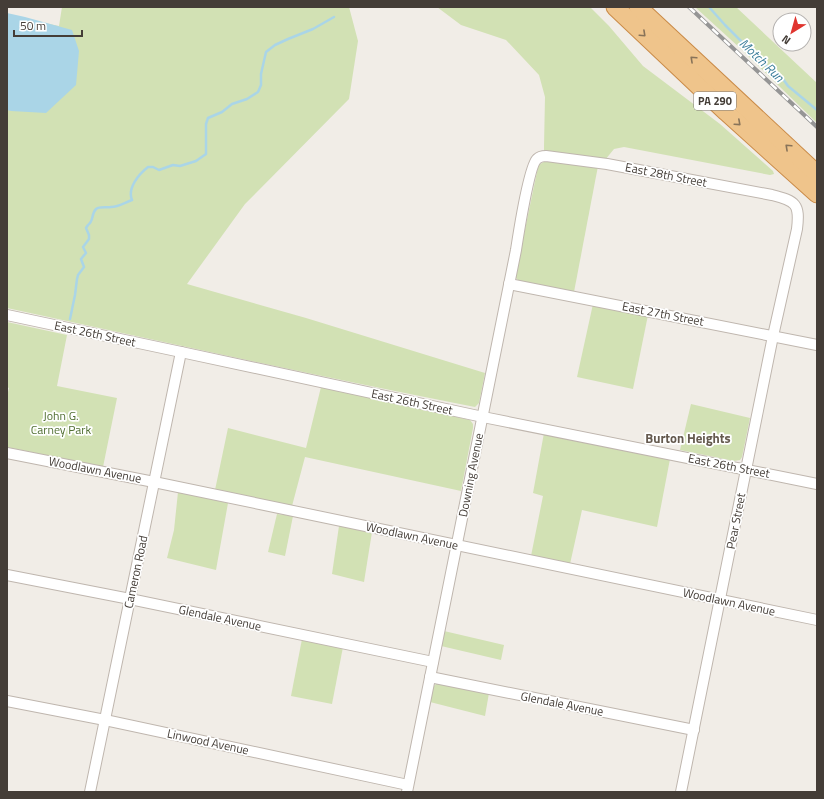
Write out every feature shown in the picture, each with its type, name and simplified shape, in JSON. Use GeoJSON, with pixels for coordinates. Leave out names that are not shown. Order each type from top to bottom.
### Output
{"type":"FeatureCollection","features":[{"type":"Feature","properties":{"kind":"highway","name":"PA 290"},"geometry":{"type":"LineString","coordinates":[[615,7],[732,117],[817,194]]}},
{"type":"Feature","properties":{"kind":"highway","name":"PA 290"},"geometry":{"type":"LineString","coordinates":[[638,7],[817,174]]}},
{"type":"Feature","properties":{"kind":"street","name":"East 28th Street"},"geometry":{"type":"LineString","coordinates":[[537,159],[546,156],[607,164],[772,195],[795,204]]}},
{"type":"Feature","properties":{"kind":"street","name":"Downing Avenue"},"geometry":{"type":"LineString","coordinates":[[408,788],[530,177],[537,159]]}},
{"type":"Feature","properties":{"kind":"street","name":"Pear Street"},"geometry":{"type":"LineString","coordinates":[[682,792],[746,469],[796,229],[798,210],[795,204]]}},
{"type":"Feature","properties":{"kind":"street","name":"East 27th Street"},"geometry":{"type":"LineString","coordinates":[[509,284],[817,345]]}},
{"type":"Feature","properties":{"kind":"street","name":"East 26th Street"},"geometry":{"type":"LineString","coordinates":[[7,316],[482,417],[817,484]]}},
{"type":"Feature","properties":{"kind":"street","name":"Cameron Road"},"geometry":{"type":"LineString","coordinates":[[90,792],[181,352]]}},
{"type":"Feature","properties":{"kind":"street","name":"Woodlawn Avenue"},"geometry":{"type":"LineString","coordinates":[[7,453],[154,482],[817,620]]}},
{"type":"Feature","properties":{"kind":"street","name":"Glendale Avenue"},"geometry":{"type":"LineString","coordinates":[[7,575],[433,662]]}},
{"type":"Feature","properties":{"kind":"street","name":"Glendale Avenue"},"geometry":{"type":"LineString","coordinates":[[430,677],[694,730]]}},
{"type":"Feature","properties":{"kind":"street","name":"Linwood Avenue"},"geometry":{"type":"LineString","coordinates":[[7,701],[105,720],[408,788]]}},
{"type":"Feature","properties":{"kind":"green space"},"geometry":{"type":"Polygon","coordinates":[[[62,7],[349,7],[358,41],[349,99],[245,204],[187,284],[306,318],[485,373],[479,403],[475,407],[412,395],[7,308],[7,15],[59,26],[62,7]]]}},
{"type":"Feature","properties":{"kind":"green space"},"geometry":{"type":"Polygon","coordinates":[[[437,7],[590,7],[609,26],[643,66],[720,124],[773,171],[774,174],[770,175],[624,147],[614,149],[605,160],[544,151],[545,97],[539,75],[506,40],[461,25],[437,7]]]}},
{"type":"Feature","properties":{"kind":"green space"},"geometry":{"type":"Polygon","coordinates":[[[695,7],[736,7],[772,41],[772,52],[784,52],[817,83],[817,123],[741,49],[695,7]]]}},
{"type":"Feature","properties":{"kind":"green space"},"geometry":{"type":"Polygon","coordinates":[[[545,161],[598,166],[574,292],[519,281],[515,277],[538,167],[545,161]]]}},
{"type":"Feature","properties":{"kind":"green space"},"geometry":{"type":"Polygon","coordinates":[[[593,304],[648,315],[633,389],[577,377],[593,304]]]}},
{"type":"Feature","properties":{"kind":"green space","name":"John G. Carney Park"},"geometry":{"type":"Polygon","coordinates":[[[7,322],[67,335],[57,386],[117,398],[103,467],[7,447],[7,396],[9,388],[7,387],[7,322]]]}},
{"type":"Feature","properties":{"kind":"green space"},"geometry":{"type":"Polygon","coordinates":[[[321,387],[470,420],[473,424],[473,428],[461,491],[305,457],[292,506],[215,490],[228,428],[306,448],[321,387]]]}},
{"type":"Feature","properties":{"kind":"green space"},"geometry":{"type":"Polygon","coordinates":[[[691,404],[750,418],[742,457],[740,460],[734,461],[680,450],[691,404]]]}},
{"type":"Feature","properties":{"kind":"green space"},"geometry":{"type":"Polygon","coordinates":[[[544,433],[670,459],[657,527],[582,510],[570,564],[531,556],[543,496],[533,493],[544,433]]]}},
{"type":"Feature","properties":{"kind":"green space"},"geometry":{"type":"Polygon","coordinates":[[[178,492],[228,503],[216,570],[167,558],[174,530],[178,492]]]}},
{"type":"Feature","properties":{"kind":"green space"},"geometry":{"type":"Polygon","coordinates":[[[277,514],[293,516],[285,556],[268,552],[277,514]]]}},
{"type":"Feature","properties":{"kind":"green space"},"geometry":{"type":"Polygon","coordinates":[[[339,526],[372,532],[364,582],[332,574],[339,526]]]}},
{"type":"Feature","properties":{"kind":"green space"},"geometry":{"type":"Polygon","coordinates":[[[444,631],[504,645],[501,660],[441,646],[444,631]]]}},
{"type":"Feature","properties":{"kind":"green space"},"geometry":{"type":"Polygon","coordinates":[[[302,639],[343,647],[332,704],[291,696],[302,639]]]}},
{"type":"Feature","properties":{"kind":"green space"},"geometry":{"type":"Polygon","coordinates":[[[437,683],[489,693],[485,716],[430,702],[433,687],[437,683]]]}},
{"type":"Feature","properties":{"kind":"water"},"geometry":{"type":"Polygon","coordinates":[[[7,13],[72,30],[79,51],[76,85],[46,113],[7,110],[7,13]]]}},
{"type":"Feature","properties":{"kind":"waterway","name":"Motch Run"},"geometry":{"type":"LineString","coordinates":[[709,7],[765,65],[817,110]]}},
{"type":"Feature","properties":{"kind":"waterway"},"geometry":{"type":"LineString","coordinates":[[70,319],[78,275],[84,267],[81,259],[86,253],[83,247],[89,239],[86,228],[91,222],[93,213],[96,209],[116,206],[132,200],[132,186],[141,173],[148,167],[153,167],[159,170],[173,165],[180,166],[196,161],[206,154],[206,124],[208,118],[222,112],[232,104],[247,99],[258,92],[261,85],[261,74],[266,52],[275,45],[313,29],[334,17]]}},
{"type":"Feature","properties":{"kind":"railway"},"geometry":{"type":"LineString","coordinates":[[689,7],[817,127]]}},
{"type":"Feature","properties":{"kind":"district","name":"Burton Heights"},"geometry":{"type":"Point","coordinates":[688,438]}}]}
